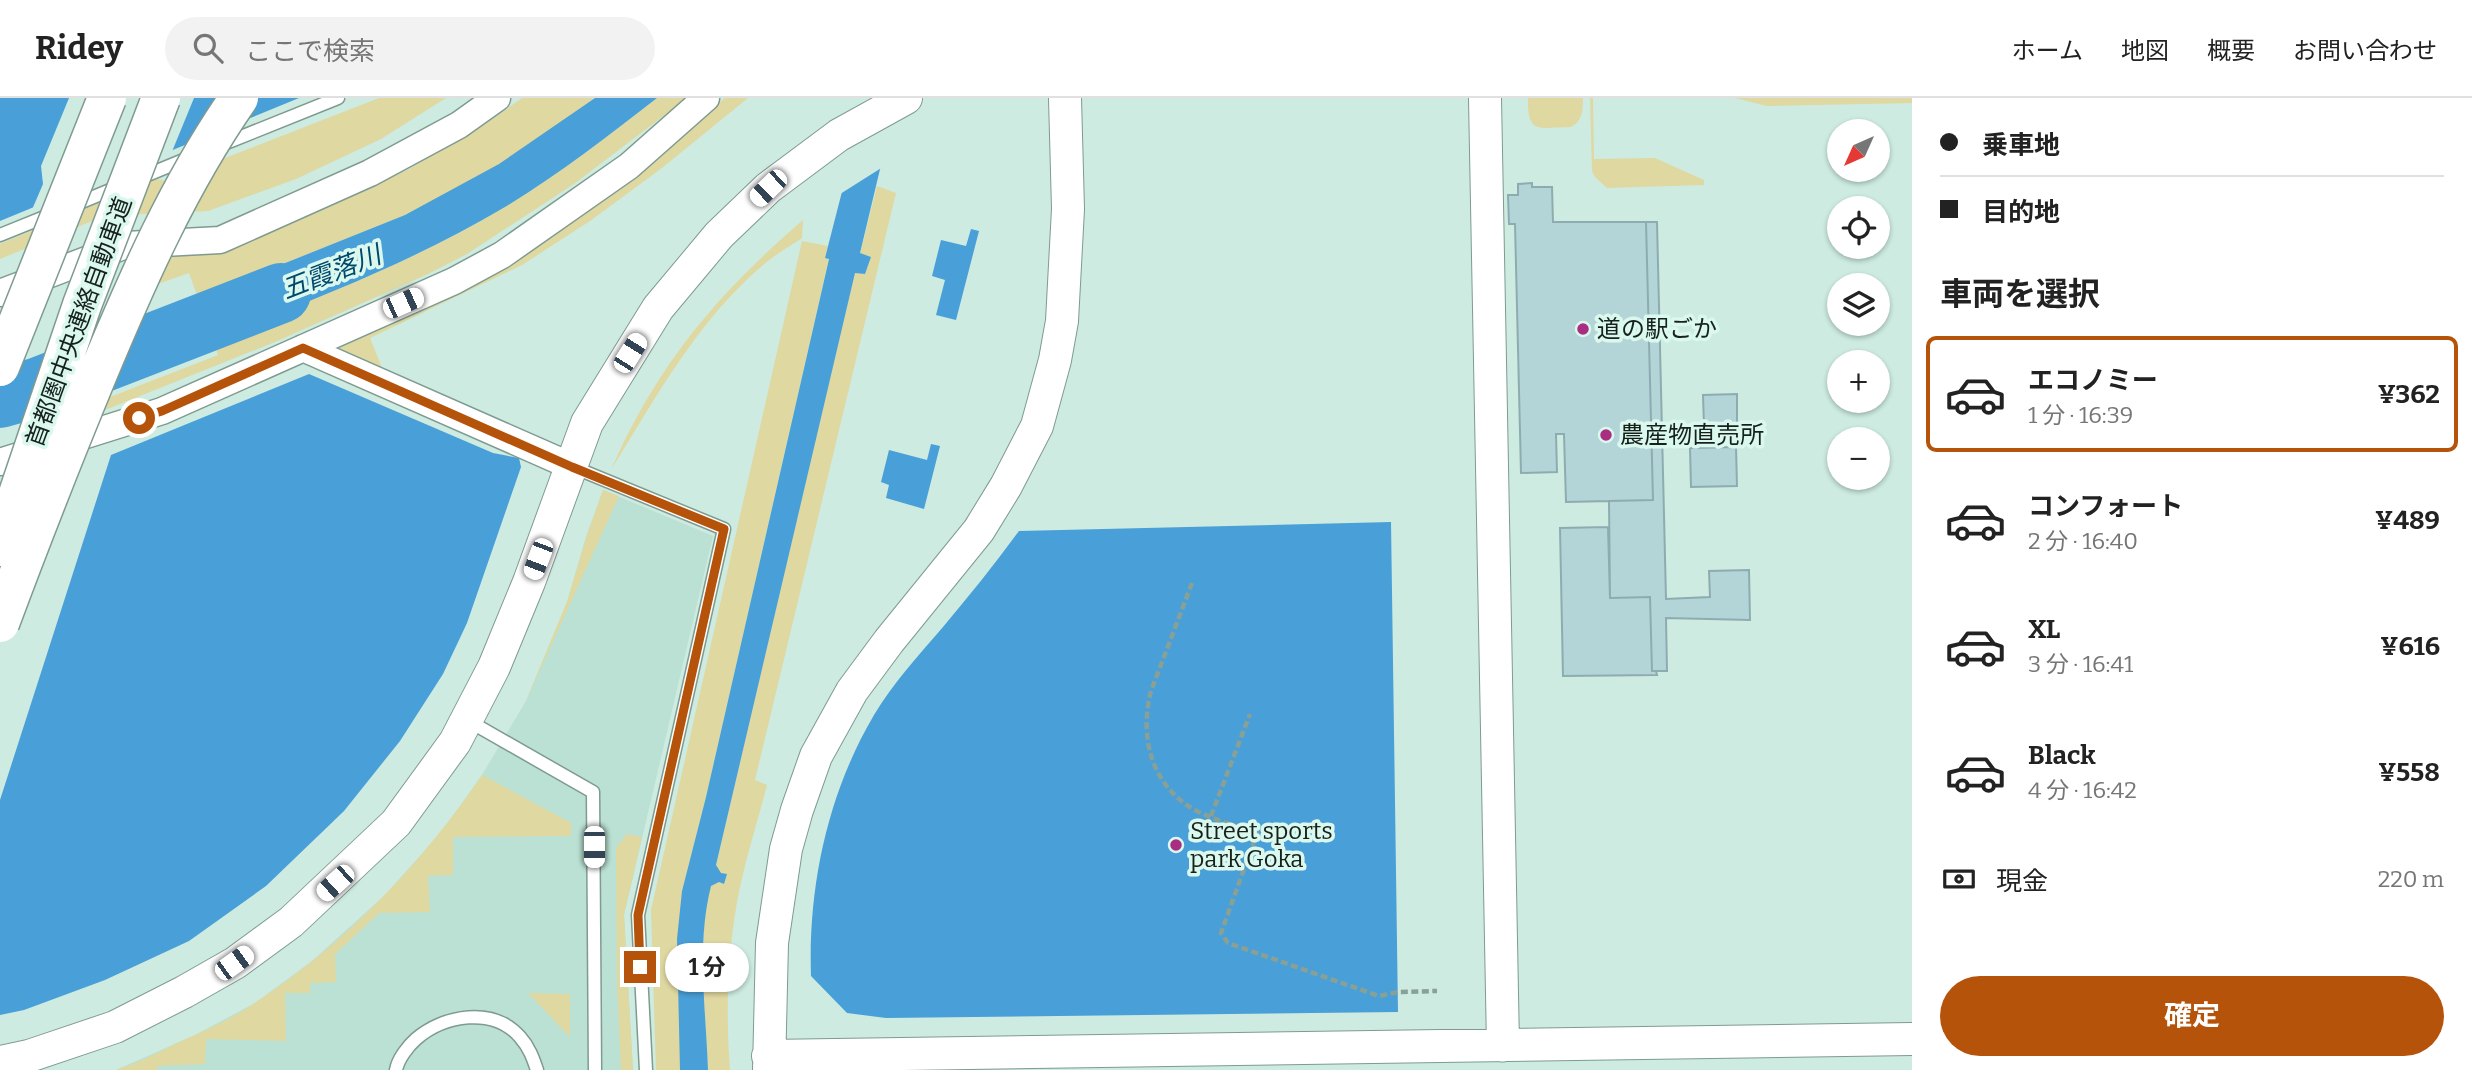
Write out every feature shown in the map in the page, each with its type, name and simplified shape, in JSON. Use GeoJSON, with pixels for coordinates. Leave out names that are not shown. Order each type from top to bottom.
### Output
{"type":"FeatureCollection","features":[{"type":"Feature","properties":{"kind":"highway"},"geometry":{"type":"LineString","coordinates":[[0,367],[107,98]]}},
{"type":"Feature","properties":{"kind":"highway","name":"首都圏中央連絡自動車道"},"geometry":{"type":"LineString","coordinates":[[0,547],[82,305],[162,98]]}},
{"type":"Feature","properties":{"kind":"highway"},"geometry":{"type":"LineString","coordinates":[[0,623],[51,488],[122,317],[176,201],[239,98]]}},
{"type":"Feature","properties":{"kind":"street"},"geometry":{"type":"LineString","coordinates":[[0,293],[126,245],[220,240],[370,173],[459,125],[497,98]]}},
{"type":"Feature","properties":{"kind":"street"},"geometry":{"type":"LineString","coordinates":[[0,461],[162,411],[454,281],[502,255],[629,166],[706,98]]}},
{"type":"Feature","properties":{"kind":"street"},"geometry":{"type":"LineString","coordinates":[[0,1062],[29,1056],[116,1027],[224,969],[268,939],[335,883],[396,823],[455,742],[494,667],[529,582],[587,423],[658,308],[719,235],[758,197],[839,135],[906,98]]}},
{"type":"Feature","properties":{"kind":"street"},"geometry":{"type":"LineString","coordinates":[[1065,98],[1068,209],[1062,321],[1055,360],[1037,426],[979,530],[888,641],[852,691],[816,756],[796,810],[786,849],[772,943],[768,1063],[1912,1039]]}},
{"type":"Feature","properties":{"kind":"street"},"geometry":{"type":"LineString","coordinates":[[1485,98],[1503,1046]]}},
{"type":"Feature","properties":{"kind":"street"},"geometry":{"type":"LineString","coordinates":[[303,348],[572,467]]}},
{"type":"Feature","properties":{"kind":"lane"},"geometry":{"type":"LineString","coordinates":[[0,235],[338,98]]}},
{"type":"Feature","properties":{"kind":"lane"},"geometry":{"type":"LineString","coordinates":[[572,467],[724,529],[638,915],[646,1070]]}},
{"type":"Feature","properties":{"kind":"lane"},"geometry":{"type":"LineString","coordinates":[[467,719],[593,792],[594,1070]]}},
{"type":"Feature","properties":{"kind":"lane"},"geometry":{"type":"LineString","coordinates":[[396,1070],[410,1044],[429,1028],[454,1018],[484,1017],[518,1035],[531,1052],[537,1070]]}},
{"type":"Feature","properties":{"kind":"path"},"geometry":{"type":"LineString","coordinates":[[1192,583],[1151,691],[1146,709],[1145,734],[1150,754],[1162,779],[1176,796],[1195,810],[1256,833],[1221,933],[1228,943],[1379,996],[1398,992],[1437,991]]}},
{"type":"Feature","properties":{"kind":"path"},"geometry":{"type":"LineString","coordinates":[[1211,816],[1250,715]]}},
{"type":"Feature","properties":{"kind":"shaded area"},"geometry":{"type":"Polygon","coordinates":[[[379,98],[446,98],[381,139],[296,179],[208,211],[97,219],[0,259],[0,244],[156,179],[166,181],[379,98]]]}},
{"type":"Feature","properties":{"kind":"shaded area"},"geometry":{"type":"Polygon","coordinates":[[[522,98],[595,98],[499,165],[405,215],[198,298],[189,273],[155,285],[171,255],[236,245],[312,214],[409,169],[522,98]]]}},
{"type":"Feature","properties":{"kind":"shaded area"},"geometry":{"type":"Polygon","coordinates":[[[657,98],[687,98],[574,184],[467,254],[275,342],[100,412],[105,399],[218,355],[213,340],[362,279],[470,227],[544,182],[657,98]]]}},
{"type":"Feature","properties":{"kind":"shaded area"},"geometry":{"type":"Polygon","coordinates":[[[725,98],[748,98],[662,168],[590,221],[522,265],[370,338],[384,373],[342,354],[338,344],[684,132],[725,98]]]}},
{"type":"Feature","properties":{"kind":"shaded area"},"geometry":{"type":"Polygon","coordinates":[[[1528,98],[1583,98],[1582,114],[1571,127],[1538,127],[1530,119],[1528,98]]]}},
{"type":"Feature","properties":{"kind":"shaded area"},"geometry":{"type":"Polygon","coordinates":[[[1590,98],[1593,98],[1594,159],[1655,158],[1704,180],[1704,185],[1607,188],[1592,171],[1590,98]]]}},
{"type":"Feature","properties":{"kind":"shaded area"},"geometry":{"type":"Polygon","coordinates":[[[1735,98],[1912,98],[1912,103],[1767,106],[1735,98]]]}},
{"type":"Feature","properties":{"kind":"shaded area"},"geometry":{"type":"Polygon","coordinates":[[[877,186],[896,193],[755,780],[767,785],[741,883],[732,934],[728,992],[730,1070],[708,1070],[703,954],[710,886],[719,882],[724,884],[716,865],[855,272],[865,274],[871,257],[860,254],[877,186]]]}},
{"type":"Feature","properties":{"kind":"shaded area"},"geometry":{"type":"Polygon","coordinates":[[[803,220],[802,238],[767,262],[739,288],[697,336],[611,470],[648,397],[692,334],[743,276],[803,220]]]}},
{"type":"Feature","properties":{"kind":"shaded area"},"geometry":{"type":"Polygon","coordinates":[[[802,241],[828,246],[825,257],[829,258],[706,797],[682,891],[680,1070],[656,1070],[651,910],[802,241]]]}},
{"type":"Feature","properties":{"kind":"shaded area"},"geometry":{"type":"Polygon","coordinates":[[[603,490],[713,536],[624,915],[633,1070],[116,1070],[195,1035],[255,1003],[312,961],[386,894],[443,830],[482,775],[526,701],[567,602],[603,490]]]}},
{"type":"Feature","properties":{"kind":"shaded area"},"geometry":{"type":"Polygon","coordinates":[[[603,490],[619,496],[526,701],[567,602],[603,490]]]}},
{"type":"Feature","properties":{"kind":"shaded area"},"geometry":{"type":"Polygon","coordinates":[[[482,775],[571,823],[571,836],[453,837],[453,875],[428,876],[430,912],[379,913],[335,954],[336,982],[310,983],[310,993],[285,993],[286,1041],[206,1039],[205,1064],[158,1066],[157,1070],[116,1070],[217,1025],[289,979],[351,928],[380,900],[434,839],[482,775]]]}},
{"type":"Feature","properties":{"kind":"shaded area"},"geometry":{"type":"Polygon","coordinates":[[[627,834],[642,837],[624,915],[633,1070],[621,1070],[616,848],[627,834]]]}},
{"type":"Feature","properties":{"kind":"shaded area"},"geometry":{"type":"Polygon","coordinates":[[[528,993],[570,994],[570,1037],[528,993]]]}},
{"type":"Feature","properties":{"kind":"water"},"geometry":{"type":"Polygon","coordinates":[[[0,98],[299,98],[0,221],[0,98]]]}},
{"type":"Feature","properties":{"kind":"water"},"geometry":{"type":"Polygon","coordinates":[[[595,98],[657,98],[544,182],[470,227],[362,279],[213,340],[198,298],[405,215],[499,164],[595,98]]]}},
{"type":"Feature","properties":{"kind":"water"},"geometry":{"type":"Polygon","coordinates":[[[866,98],[897,98],[860,253],[871,257],[865,274],[855,273],[716,865],[721,873],[727,874],[724,884],[719,882],[711,886],[706,908],[703,978],[708,1070],[680,1070],[677,939],[682,891],[829,259],[825,258],[866,98]]]}},
{"type":"Feature","properties":{"kind":"water"},"geometry":{"type":"Polygon","coordinates":[[[971,229],[979,231],[956,320],[936,315],[945,280],[932,276],[941,240],[966,246],[971,229]]]}},
{"type":"Feature","properties":{"kind":"water"},"geometry":{"type":"Polygon","coordinates":[[[309,374],[493,453],[519,458],[521,467],[467,623],[443,674],[400,741],[344,811],[266,886],[189,941],[105,980],[24,1010],[0,1015],[0,800],[111,455],[309,374]]]}},
{"type":"Feature","properties":{"kind":"water"},"geometry":{"type":"Polygon","coordinates":[[[931,444],[940,446],[924,509],[886,498],[889,485],[881,482],[889,450],[927,460],[931,444]]]}},
{"type":"Feature","properties":{"kind":"water"},"geometry":{"type":"Polygon","coordinates":[[[1391,522],[1398,1012],[886,1018],[847,1013],[811,976],[817,874],[833,808],[858,745],[881,703],[898,680],[973,591],[1019,531],[1391,522]]]}},
{"type":"Feature","properties":{"kind":"pier"},"geometry":{"type":"Polygon","coordinates":[[[69,98],[194,98],[171,154],[31,212],[43,184],[41,166],[69,98]]]}},
{"type":"Feature","properties":{"kind":"pier"},"geometry":{"type":"Polygon","coordinates":[[[862,98],[901,98],[886,165],[837,196],[862,98]]]}},
{"type":"Feature","properties":{"kind":"pier"},"geometry":{"type":"Polygon","coordinates":[[[39,372],[34,399],[0,409],[0,381],[39,372]]]}},
{"type":"Feature","properties":{"kind":"building","name":"道の駅ごか"},"geometry":{"type":"Polygon","coordinates":[[[1532,183],[1532,187],[1552,187],[1553,222],[1646,222],[1653,500],[1566,502],[1564,434],[1556,434],[1557,472],[1521,473],[1515,224],[1509,224],[1508,195],[1518,195],[1518,184],[1532,183]]]}},
{"type":"Feature","properties":{"kind":"building"},"geometry":{"type":"Polygon","coordinates":[[[1646,222],[1657,222],[1666,599],[1710,597],[1709,571],[1749,570],[1750,620],[1666,618],[1667,671],[1652,671],[1650,597],[1610,598],[1609,501],[1653,500],[1646,222]]]}},
{"type":"Feature","properties":{"kind":"building"},"geometry":{"type":"Polygon","coordinates":[[[1737,394],[1737,427],[1704,427],[1703,395],[1737,394]]]}},
{"type":"Feature","properties":{"kind":"building"},"geometry":{"type":"Polygon","coordinates":[[[1736,447],[1737,486],[1691,487],[1690,448],[1736,447]]]}},
{"type":"Feature","properties":{"kind":"building"},"geometry":{"type":"Polygon","coordinates":[[[1608,527],[1610,598],[1650,597],[1652,671],[1656,671],[1657,675],[1563,676],[1560,528],[1608,527]]]}},
{"type":"Feature","properties":{"kind":"waterway","name":"五霞落川"},"geometry":{"type":"LineString","coordinates":[[0,398],[39,387],[281,293]]}},
{"type":"Feature","properties":{"kind":"place","name":"道の駅ごか"},"geometry":{"type":"Point","coordinates":[1583,329]}},
{"type":"Feature","properties":{"kind":"place","name":"農産物直売所"},"geometry":{"type":"Point","coordinates":[1606,435]}},
{"type":"Feature","properties":{"kind":"place","name":"Street sports park Goka"},"geometry":{"type":"Point","coordinates":[1176,845]}},
{"type":"Feature","properties":{"kind":"route"},"geometry":{"type":"LineString","coordinates":[[139,418],[162,411],[303,348],[572,467],[724,529],[638,915],[640,967]]}}]}
